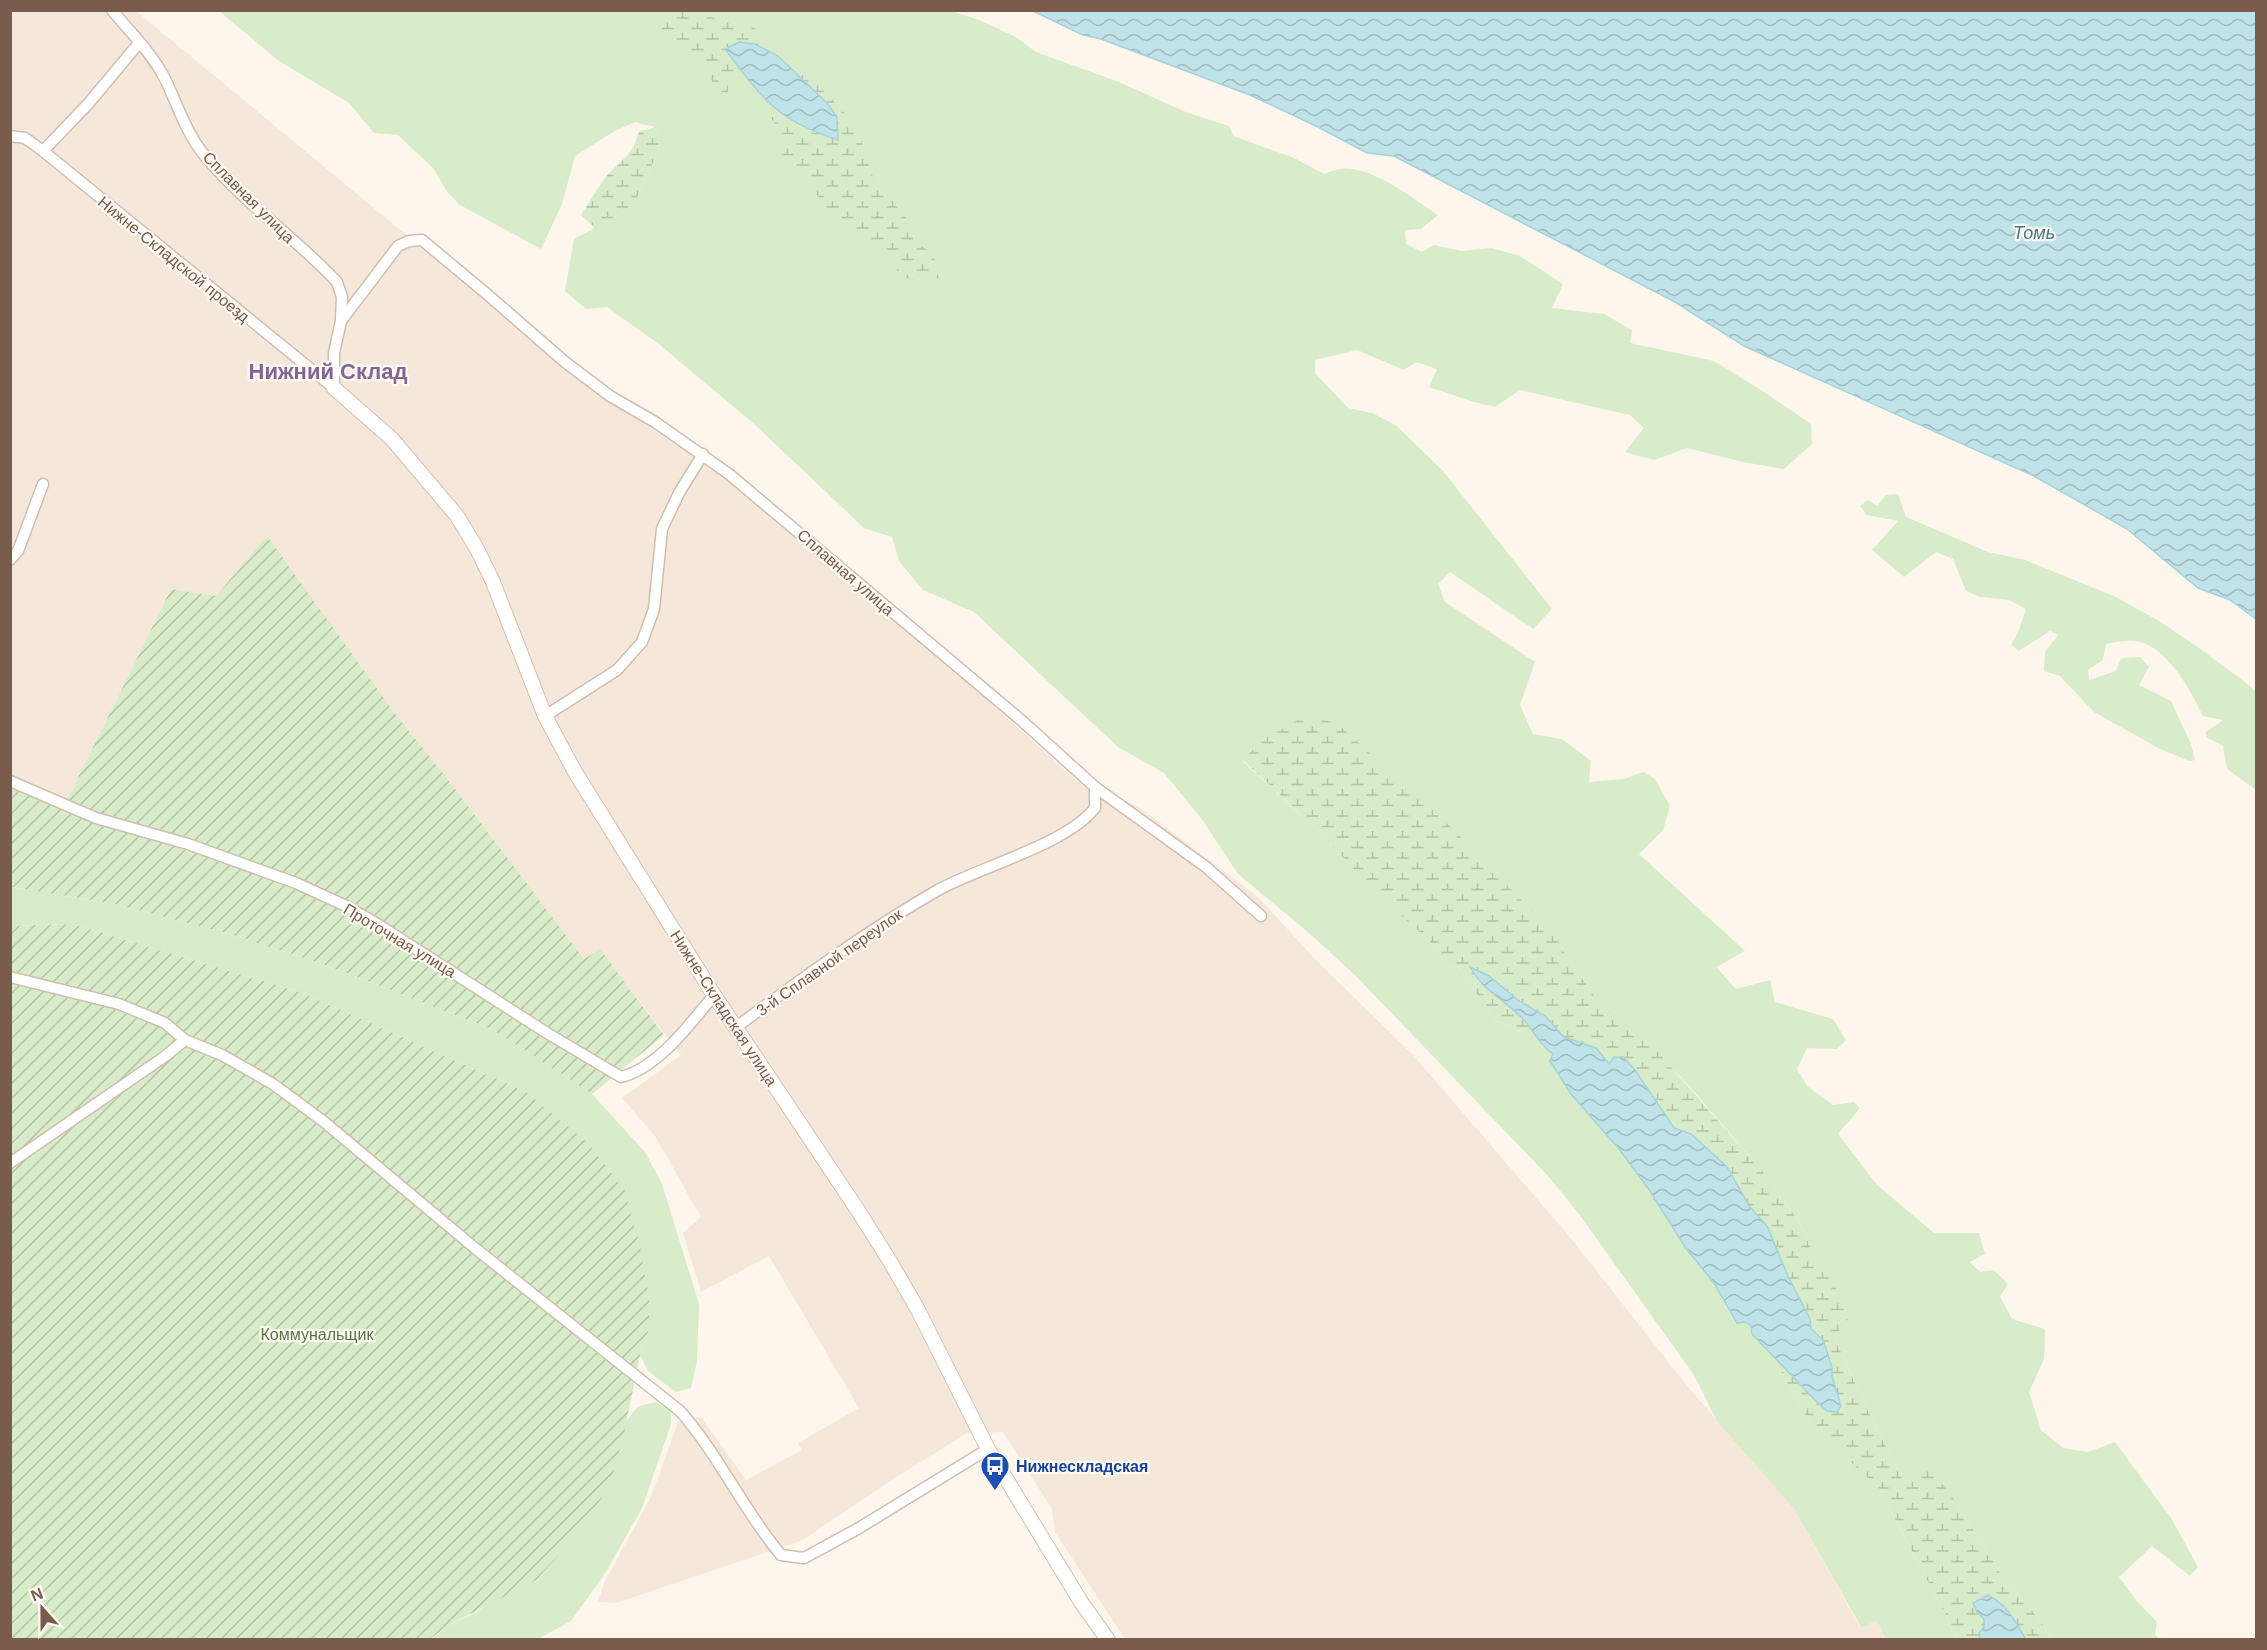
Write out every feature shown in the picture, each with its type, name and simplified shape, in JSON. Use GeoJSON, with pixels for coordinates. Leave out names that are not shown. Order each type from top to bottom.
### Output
{"type":"FeatureCollection","features":[{"type":"Feature","properties":{"kind":"street","name":"Сплавная улица"},"geometry":{"type":"LineString","coordinates":[[112,10],[161,72],[176,100],[185,126],[206,156],[266,218],[337,282],[342,297],[341,321]]}},
{"type":"Feature","properties":{"kind":"street"},"geometry":{"type":"LineString","coordinates":[[43,151],[88,104],[140,43]]}},
{"type":"Feature","properties":{"kind":"street","name":"Нижне-Складской проезд"},"geometry":{"type":"LineString","coordinates":[[10,136],[26,138],[43,151],[334,388]]}},
{"type":"Feature","properties":{"kind":"street","name":"Сплавная улица"},"geometry":{"type":"LineString","coordinates":[[341,321],[398,246],[409,241],[422,240],[488,294],[564,362],[610,396],[703,454],[797,530],[1021,720],[1095,787],[1206,867],[1261,915]]}},
{"type":"Feature","properties":{"kind":"street"},"geometry":{"type":"LineString","coordinates":[[334,388],[334,353],[341,321]]}},
{"type":"Feature","properties":{"kind":"street","name":"Нижне-Складская улица"},"geometry":{"type":"LineString","coordinates":[[334,388],[392,439],[457,516],[476,547],[493,582],[545,716],[575,772],[735,1028],[891,1263],[918,1310],[988,1449],[1081,1602],[1108,1640]]}},
{"type":"Feature","properties":{"kind":"street"},"geometry":{"type":"LineString","coordinates":[[545,716],[616,670],[642,642],[654,609],[663,529],[679,493],[703,454]]}},
{"type":"Feature","properties":{"kind":"street"},"geometry":{"type":"LineString","coordinates":[[10,560],[18,551],[43,484]]}},
{"type":"Feature","properties":{"kind":"street","name":"Проточная улица"},"geometry":{"type":"LineString","coordinates":[[10,781],[96,818],[188,844],[296,883],[344,905],[621,1077],[634,1074],[646,1066],[683,1031],[714,995]]}},
{"type":"Feature","properties":{"kind":"street","name":"3-й Сплавной переулок"},"geometry":{"type":"LineString","coordinates":[[735,1028],[846,946],[908,908],[974,873],[1064,833],[1095,808],[1095,787]]}},
{"type":"Feature","properties":{"kind":"street"},"geometry":{"type":"LineString","coordinates":[[10,977],[118,1004],[165,1023],[185,1040],[222,1055],[273,1084],[316,1115],[476,1249],[680,1411],[696,1430],[765,1535],[781,1555],[804,1558],[860,1528],[988,1449]]}},
{"type":"Feature","properties":{"kind":"street"},"geometry":{"type":"LineString","coordinates":[[10,1163],[164,1057],[185,1040]]}},
{"type":"Feature","properties":{"kind":"shaded area"},"geometry":{"type":"Polygon","coordinates":[[[10,11],[136,11],[415,242],[599,390],[739,487],[766,501],[1077,781],[1139,807],[1257,896],[1316,960],[1413,1055],[1569,1236],[1688,1387],[1794,1509],[1860,1627],[1877,1621],[1886,1639],[1125,1639],[1055,1532],[1052,1509],[1003,1432],[967,1433],[803,1540],[616,1603],[598,1602],[604,1583],[651,1497],[678,1422],[701,1417],[746,1480],[802,1450],[798,1443],[859,1408],[769,1256],[701,1292],[683,1233],[701,1217],[655,1136],[622,1098],[681,1055],[600,950],[585,960],[396,715],[267,537],[216,596],[171,589],[67,800],[11,777],[10,11]]]}},
{"type":"Feature","properties":{"kind":"green space"},"geometry":{"type":"Polygon","coordinates":[[[696,10],[721,21],[747,21],[766,39],[795,60],[852,121],[865,149],[872,175],[908,220],[914,242],[934,254],[935,267],[940,278],[913,280],[900,276],[888,254],[830,212],[805,179],[778,153],[779,128],[763,110],[764,95],[779,111],[838,140],[837,117],[828,104],[778,56],[755,44],[739,42],[725,49],[743,73],[730,75],[727,98],[719,99],[703,66],[671,41],[662,29],[662,11],[696,10]]]}},
{"type":"Feature","properties":{"kind":"green space"},"geometry":{"type":"Polygon","coordinates":[[[219,11],[952,11],[979,20],[1016,37],[1036,52],[1119,82],[1188,113],[1229,126],[1233,136],[1294,158],[1324,174],[1340,169],[1354,169],[1379,178],[1438,215],[1421,229],[1405,230],[1406,244],[1422,252],[1434,245],[1461,251],[1492,248],[1520,256],[1563,284],[1552,308],[1604,314],[1632,330],[1630,343],[1714,361],[1811,424],[1812,444],[1784,469],[1743,462],[1687,448],[1654,460],[1625,452],[1644,428],[1630,415],[1520,390],[1495,407],[1429,387],[1437,369],[1416,362],[1404,370],[1357,350],[1315,360],[1315,373],[1348,408],[1372,413],[1397,426],[1443,471],[1552,609],[1533,629],[1450,572],[1438,584],[1445,602],[1535,662],[1520,705],[1533,734],[1562,739],[1591,761],[1589,782],[1624,779],[1643,772],[1655,779],[1670,806],[1663,830],[1639,854],[1745,951],[1716,967],[1736,989],[1770,980],[1775,1002],[1833,1019],[1846,1040],[1837,1049],[1807,1048],[1797,1069],[1807,1086],[1833,1105],[1854,1102],[1860,1108],[1838,1134],[1877,1185],[1934,1233],[1979,1233],[1985,1254],[1970,1262],[1980,1272],[1994,1270],[2008,1284],[2000,1296],[2012,1319],[2045,1329],[2044,1359],[2029,1392],[2041,1430],[2063,1448],[2088,1452],[2115,1442],[2171,1518],[2198,1567],[2190,1576],[2152,1546],[2119,1577],[2136,1600],[2157,1622],[2155,1635],[2160,1639],[2052,1639],[2038,1618],[1999,1571],[1957,1504],[1903,1480],[1834,1337],[1812,1251],[1800,1223],[1763,1172],[1690,1087],[1631,1025],[1595,997],[1567,957],[1556,936],[1279,731],[1262,740],[1243,761],[1317,830],[1371,888],[1438,949],[1444,965],[1458,967],[1496,1021],[1537,1037],[1543,1047],[1553,1054],[1550,1061],[1571,1094],[1619,1149],[1650,1191],[1685,1247],[1714,1283],[1737,1322],[1745,1322],[1751,1327],[1752,1334],[1771,1354],[1813,1428],[1879,1488],[1958,1639],[1886,1639],[1877,1621],[1861,1627],[1794,1509],[1717,1421],[1694,1375],[1579,1214],[1549,1177],[1356,976],[1238,874],[1201,818],[1164,773],[1118,747],[974,612],[923,590],[899,561],[892,537],[864,528],[753,423],[660,345],[607,307],[586,309],[565,291],[574,239],[617,216],[635,202],[660,147],[655,127],[635,122],[613,132],[575,156],[562,204],[541,249],[460,205],[447,192],[434,169],[398,135],[374,133],[349,103],[279,61],[219,11]]]}},
{"type":"Feature","properties":{"kind":"green space"},"geometry":{"type":"Polygon","coordinates":[[[655,127],[660,147],[635,202],[617,216],[595,228],[581,215],[605,178],[629,154],[639,132],[655,127]]]}},
{"type":"Feature","properties":{"kind":"green space"},"geometry":{"type":"Polygon","coordinates":[[[1898,494],[1906,517],[1988,552],[2025,560],[2116,597],[2159,621],[2250,686],[2256,692],[2256,790],[2227,769],[2223,746],[2206,737],[2206,732],[2223,720],[2203,716],[2176,670],[2157,650],[2135,641],[2106,644],[2103,660],[2088,670],[2089,680],[2116,671],[2121,658],[2140,657],[2149,667],[2139,685],[2171,701],[2191,744],[2195,760],[2189,761],[2160,749],[2094,712],[2060,676],[2044,671],[2045,652],[2058,635],[2050,631],[2019,651],[2011,645],[2026,609],[2009,600],[1981,597],[1966,591],[1953,559],[1936,552],[1904,577],[1872,550],[1898,521],[1867,515],[1860,506],[1868,500],[1877,506],[1886,495],[1898,494]]]}},
{"type":"Feature","properties":{"kind":"green space"},"geometry":{"type":"Polygon","coordinates":[[[267,536],[396,715],[584,959],[600,949],[664,1035],[592,1094],[492,1029],[320,963],[223,932],[115,904],[11,887],[10,777],[67,800],[171,589],[216,596],[267,536]]]}},
{"type":"Feature","properties":{"kind":"green space"},"geometry":{"type":"Polygon","coordinates":[[[1307,715],[1338,724],[1451,827],[1556,936],[1567,957],[1595,997],[1631,1025],[1656,1050],[1763,1172],[1800,1223],[1812,1251],[1852,1314],[1834,1337],[1903,1480],[1931,1469],[1957,1504],[1999,1571],[2038,1618],[2052,1639],[2026,1639],[1977,1612],[1984,1618],[1984,1627],[1979,1633],[1980,1639],[1958,1639],[1879,1488],[1813,1428],[1771,1354],[1817,1402],[1841,1406],[1823,1341],[1811,1329],[1810,1319],[1788,1276],[1767,1226],[1750,1207],[1727,1167],[1691,1134],[1674,1128],[1635,1070],[1623,1057],[1609,1065],[1596,1048],[1564,1037],[1545,1016],[1519,1001],[1489,976],[1471,968],[1477,979],[1522,1018],[1537,1037],[1496,1021],[1458,967],[1444,965],[1438,949],[1371,888],[1317,830],[1243,760],[1262,740],[1307,715]]]}},
{"type":"Feature","properties":{"kind":"green space"},"geometry":{"type":"Polygon","coordinates":[[[10,887],[115,904],[223,932],[320,963],[492,1029],[592,1094],[645,1152],[662,1184],[699,1304],[697,1361],[691,1388],[676,1392],[648,1371],[640,1355],[649,1329],[526,1092],[303,993],[72,924],[11,926],[10,887]]]}},
{"type":"Feature","properties":{"kind":"green space","name":"Коммунальщик"},"geometry":{"type":"Polygon","coordinates":[[[72,924],[303,993],[526,1092],[589,1144],[625,1191],[640,1247],[649,1297],[649,1329],[640,1355],[623,1438],[611,1480],[587,1524],[536,1580],[449,1625],[430,1639],[11,1639],[10,926],[72,924]]]}},
{"type":"Feature","properties":{"kind":"green space"},"geometry":{"type":"Polygon","coordinates":[[[655,1402],[671,1410],[671,1424],[642,1508],[606,1572],[571,1621],[538,1639],[430,1640],[449,1625],[479,1611],[611,1480],[626,1422],[637,1407],[655,1402]]]}},
{"type":"Feature","properties":{"kind":"water","name":"Томь"},"geometry":{"type":"Polygon","coordinates":[[[1033,11],[2256,11],[2256,619],[2230,600],[2198,588],[2127,529],[2034,476],[1744,346],[1675,302],[1394,156],[1367,153],[1250,95],[1101,39],[1083,35],[1033,11]]]}},
{"type":"Feature","properties":{"kind":"water"},"geometry":{"type":"Polygon","coordinates":[[[739,42],[755,44],[778,56],[828,104],[837,117],[838,140],[793,121],[765,98],[725,49],[739,42]]]}},
{"type":"Feature","properties":{"kind":"water"},"geometry":{"type":"Polygon","coordinates":[[[1470,967],[1489,976],[1519,1001],[1545,1016],[1564,1037],[1596,1048],[1609,1064],[1614,1057],[1623,1057],[1635,1070],[1674,1128],[1691,1134],[1727,1167],[1750,1207],[1767,1226],[1788,1276],[1810,1319],[1811,1329],[1823,1340],[1841,1406],[1837,1412],[1827,1411],[1817,1402],[1752,1334],[1751,1326],[1745,1322],[1737,1323],[1714,1283],[1685,1247],[1650,1191],[1619,1149],[1571,1094],[1550,1061],[1553,1054],[1516,1012],[1487,989],[1470,967]]]}},
{"type":"Feature","properties":{"kind":"water"},"geometry":{"type":"Polygon","coordinates":[[[1988,1595],[2006,1609],[2026,1639],[1980,1639],[1979,1633],[1984,1627],[1984,1619],[1977,1612],[1973,1603],[1988,1595]]]}},
{"type":"Feature","properties":{"kind":"place","name":"Нижнескладская"},"geometry":{"type":"Point","coordinates":[995,1492]}},
{"type":"Feature","properties":{"kind":"district","name":"Нижний Склад"},"geometry":{"type":"Point","coordinates":[328,371]}}]}
